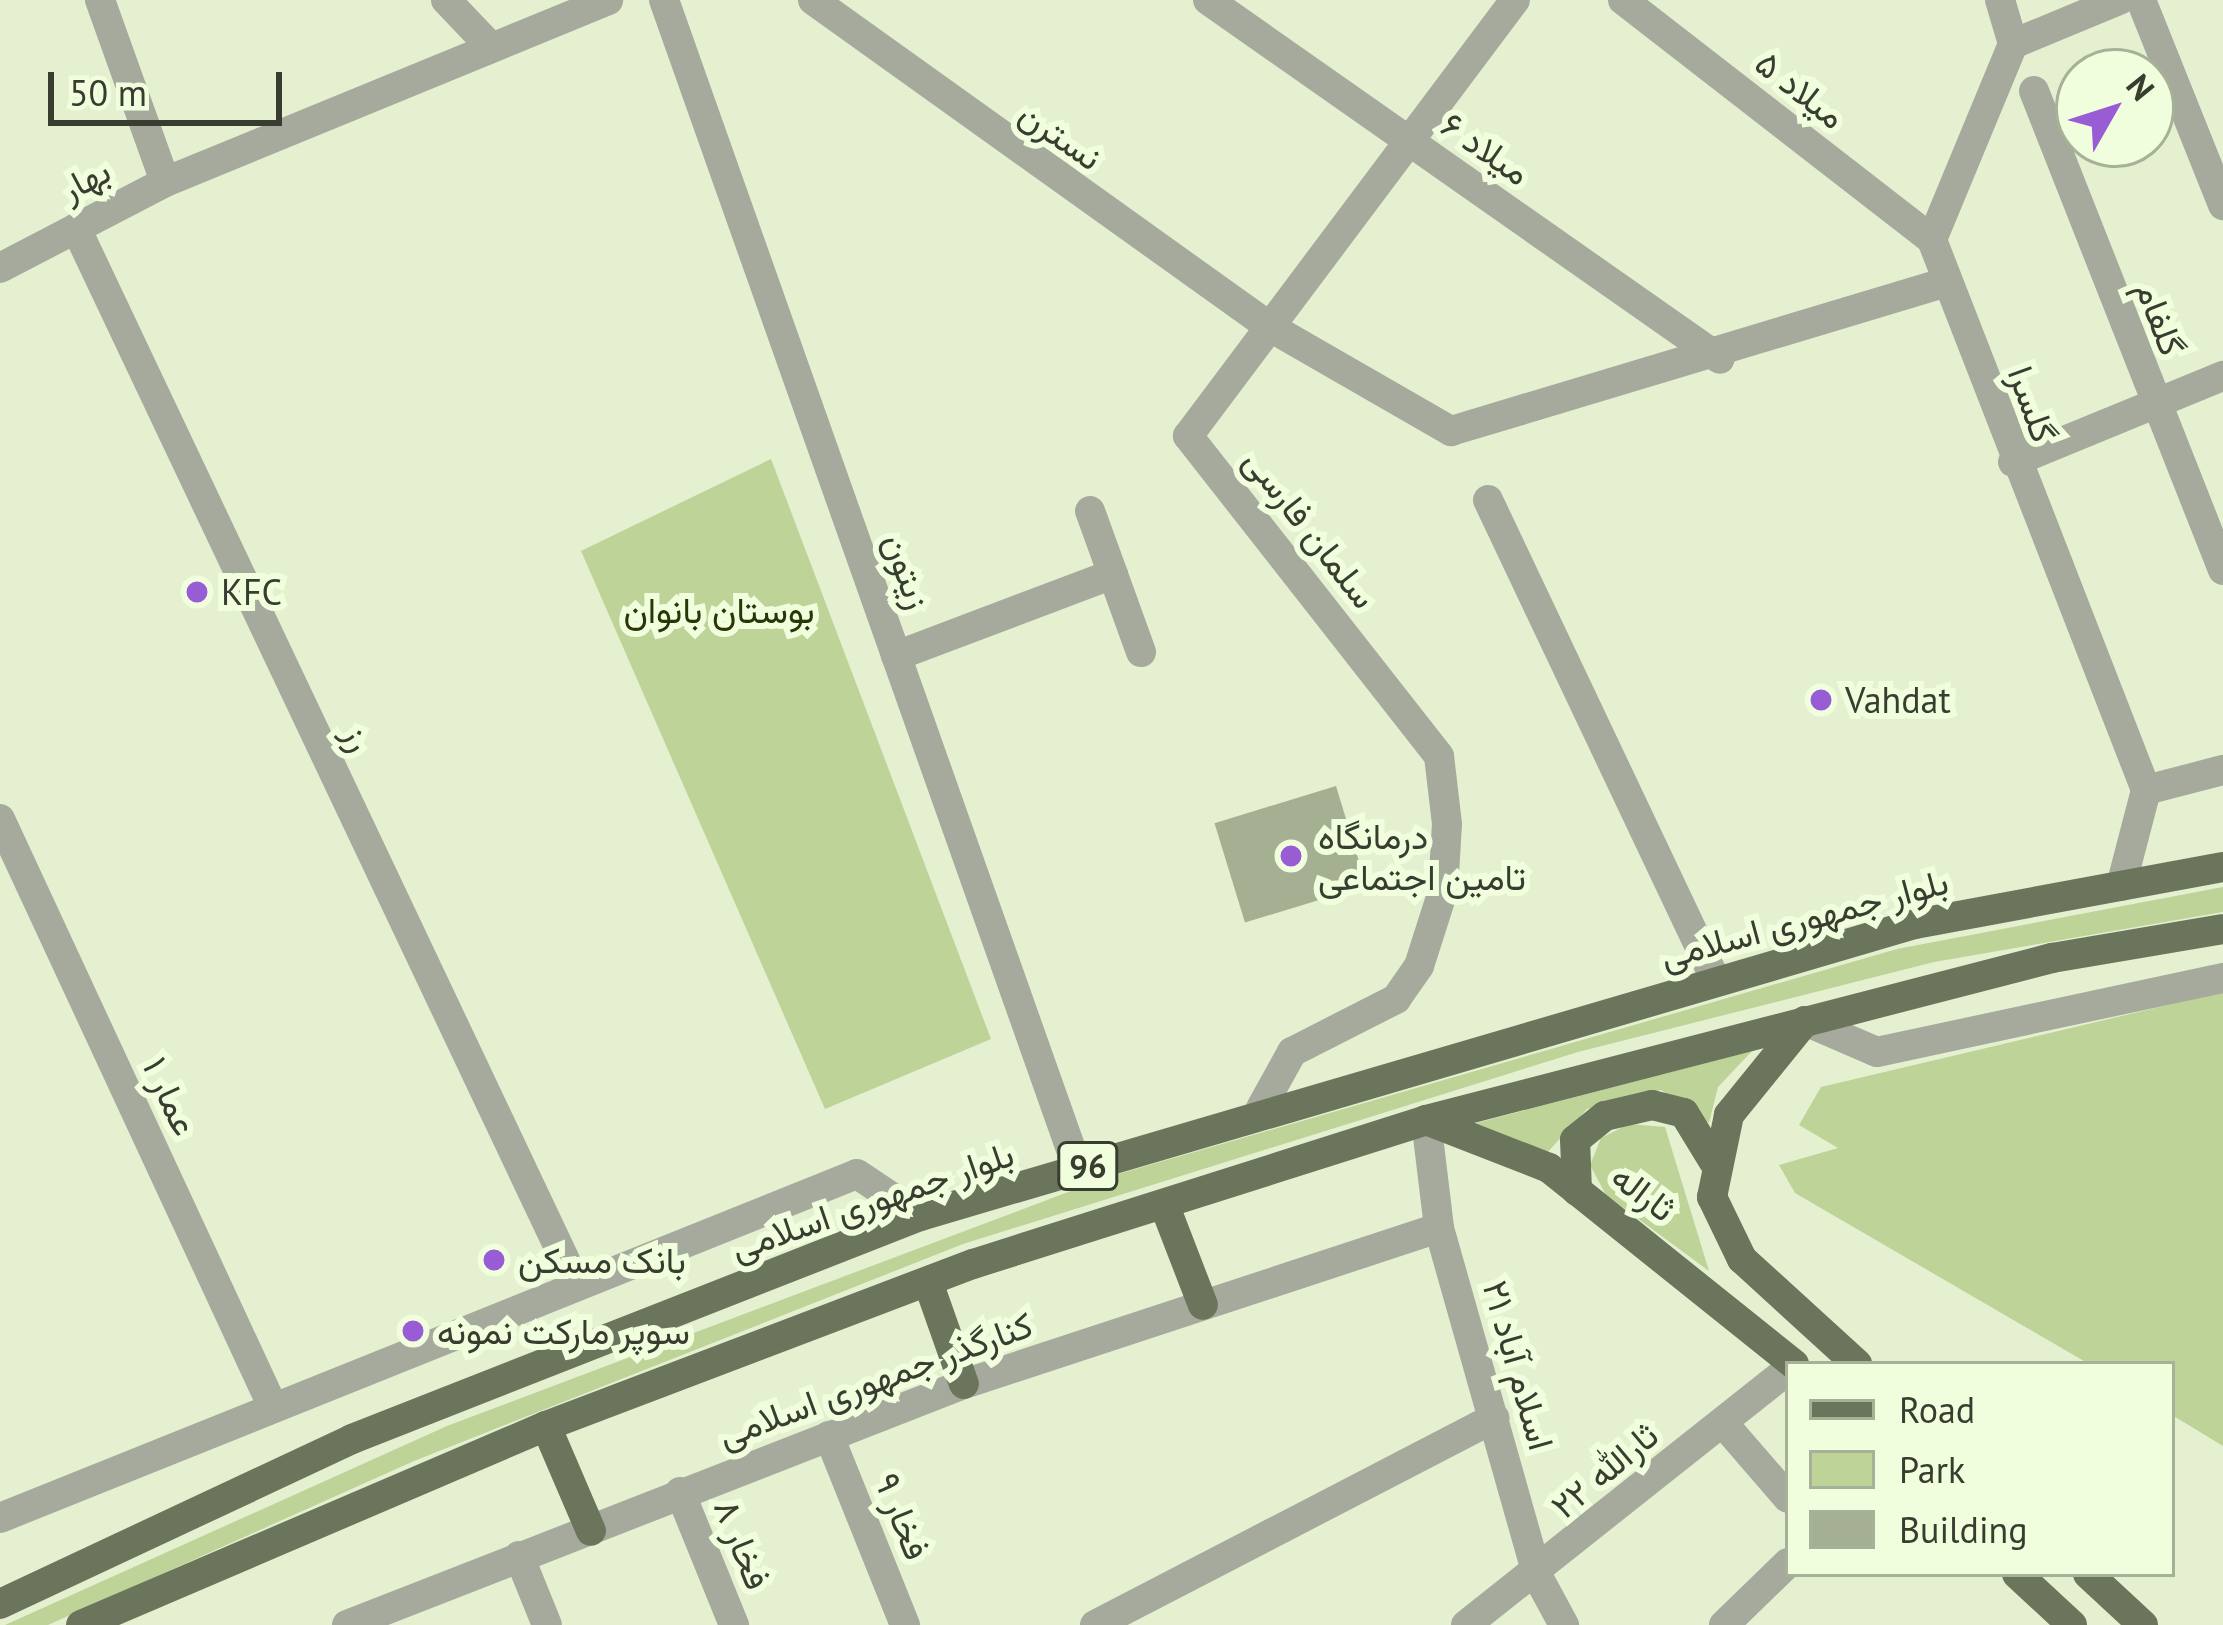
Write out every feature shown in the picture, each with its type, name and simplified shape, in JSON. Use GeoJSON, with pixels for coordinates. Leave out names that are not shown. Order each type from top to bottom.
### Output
{"type":"FeatureCollection","features":[{"type":"Feature","properties":{"kind":"main road","name":"بلوار جمهوری اسلامی"},"geometry":{"type":"LineString","coordinates":[[0,1604],[352,1439],[920,1216],[1261,1108],[1915,924],[2223,867]]}},
{"type":"Feature","properties":{"kind":"main road","name":"96"},"geometry":{"type":"LineString","coordinates":[[81,1625],[545,1426],[928,1282],[1164,1204],[1426,1120],[1805,1021],[2223,929]]}},
{"type":"Feature","properties":{"kind":"main road","name":"ثاراله"},"geometry":{"type":"LineString","coordinates":[[1805,1021],[1729,1115],[1714,1162],[1712,1197],[1742,1259],[1854,1361]]}},
{"type":"Feature","properties":{"kind":"main road"},"geometry":{"type":"LineString","coordinates":[[1577,1191],[1574,1140],[1605,1116],[1652,1105],[1684,1114],[1714,1162]]}},
{"type":"Feature","properties":{"kind":"main road","name":"ثاراله"},"geometry":{"type":"LineString","coordinates":[[1426,1120],[1490,1139],[1577,1191],[1785,1362]]}},
{"type":"Feature","properties":{"kind":"main road"},"geometry":{"type":"LineString","coordinates":[[1164,1204],[1203,1305]]}},
{"type":"Feature","properties":{"kind":"main road"},"geometry":{"type":"LineString","coordinates":[[928,1282],[964,1384]]}},
{"type":"Feature","properties":{"kind":"main road"},"geometry":{"type":"LineString","coordinates":[[545,1426],[591,1531]]}},
{"type":"Feature","properties":{"kind":"main road"},"geometry":{"type":"LineString","coordinates":[[2020,1577],[2072,1625]]}},
{"type":"Feature","properties":{"kind":"main road"},"geometry":{"type":"LineString","coordinates":[[2091,1577],[2144,1625]]}},
{"type":"Feature","properties":{"kind":"street"},"geometry":{"type":"LineString","coordinates":[[100,0],[164,182]]}},
{"type":"Feature","properties":{"kind":"street"},"geometry":{"type":"LineString","coordinates":[[446,0],[490,46]]}},
{"type":"Feature","properties":{"kind":"street","name":"بهار"},"geometry":{"type":"LineString","coordinates":[[0,268],[164,182],[608,0]]}},
{"type":"Feature","properties":{"kind":"street","name":"زیتون"},"geometry":{"type":"LineString","coordinates":[[664,0],[1078,1169]]}},
{"type":"Feature","properties":{"kind":"street","name":"نسترن"},"geometry":{"type":"LineString","coordinates":[[812,0],[1270,327],[1451,431],[1720,359],[1947,282]]}},
{"type":"Feature","properties":{"kind":"street","name":"میلاد ۶"},"geometry":{"type":"LineString","coordinates":[[1208,0],[1720,359]]}},
{"type":"Feature","properties":{"kind":"street","name":"سلمان فارسی"},"geometry":{"type":"LineString","coordinates":[[1261,1108],[1292,1052],[1396,999],[1419,966],[1443,892],[1447,824],[1439,756],[1188,436],[1515,0]]}},
{"type":"Feature","properties":{"kind":"street","name":"میلاد ۵"},"geometry":{"type":"LineString","coordinates":[[1623,0],[1932,240]]}},
{"type":"Feature","properties":{"kind":"street"},"geometry":{"type":"LineString","coordinates":[[1932,240],[2013,44],[2000,0]]}},
{"type":"Feature","properties":{"kind":"street"},"geometry":{"type":"LineString","coordinates":[[2013,44],[2119,0]]}},
{"type":"Feature","properties":{"kind":"street"},"geometry":{"type":"LineString","coordinates":[[2141,0],[2223,205]]}},
{"type":"Feature","properties":{"kind":"street","name":"گلفام"},"geometry":{"type":"LineString","coordinates":[[2035,91],[2151,402],[2223,570]]}},
{"type":"Feature","properties":{"kind":"street","name":"رز"},"geometry":{"type":"LineString","coordinates":[[76,228],[574,1279]]}},
{"type":"Feature","properties":{"kind":"street","name":"گلسرا"},"geometry":{"type":"LineString","coordinates":[[1932,240],[2013,463],[2146,790]]}},
{"type":"Feature","properties":{"kind":"street"},"geometry":{"type":"LineString","coordinates":[[2013,463],[2223,376]]}},
{"type":"Feature","properties":{"kind":"street"},"geometry":{"type":"LineString","coordinates":[[1488,500],[1716,981]]}},
{"type":"Feature","properties":{"kind":"street"},"geometry":{"type":"LineString","coordinates":[[1090,512],[1141,652]]}},
{"type":"Feature","properties":{"kind":"street"},"geometry":{"type":"LineString","coordinates":[[896,656],[1113,574]]}},
{"type":"Feature","properties":{"kind":"street"},"geometry":{"type":"LineString","coordinates":[[2121,886],[2146,790],[2223,770]]}},
{"type":"Feature","properties":{"kind":"street","name":"عمار ۱"},"geometry":{"type":"LineString","coordinates":[[0,819],[272,1405]]}},
{"type":"Feature","properties":{"kind":"street"},"geometry":{"type":"LineString","coordinates":[[1805,1021],[1877,1052],[2223,978]]}},
{"type":"Feature","properties":{"kind":"street","name":"اسلام آباد ۲۱"},"geometry":{"type":"LineString","coordinates":[[1426,1120],[1439,1228],[1538,1577],[1564,1625]]}},
{"type":"Feature","properties":{"kind":"street"},"geometry":{"type":"LineString","coordinates":[[0,1518],[574,1279],[857,1174],[920,1216]]}},
{"type":"Feature","properties":{"kind":"street","name":"کنارگذر جمهوری اسلامی"},"geometry":{"type":"LineString","coordinates":[[346,1625],[964,1384],[1439,1228]]}},
{"type":"Feature","properties":{"kind":"street","name":"ثارالله ۲۲"},"geometry":{"type":"LineString","coordinates":[[1466,1625],[1538,1577],[1785,1372]]}},
{"type":"Feature","properties":{"kind":"street"},"geometry":{"type":"LineString","coordinates":[[1095,1625],[1495,1418]]}},
{"type":"Feature","properties":{"kind":"street"},"geometry":{"type":"LineString","coordinates":[[1723,1423],[1785,1495]]}},
{"type":"Feature","properties":{"kind":"street","name":"فخار ۹"},"geometry":{"type":"LineString","coordinates":[[829,1436],[905,1625]]}},
{"type":"Feature","properties":{"kind":"street","name":"فخار ۸"},"geometry":{"type":"LineString","coordinates":[[680,1492],[734,1625]]}},
{"type":"Feature","properties":{"kind":"street"},"geometry":{"type":"LineString","coordinates":[[519,1556],[547,1625]]}},
{"type":"Feature","properties":{"kind":"street"},"geometry":{"type":"LineString","coordinates":[[1739,1621],[1785,1567]]}},
{"type":"Feature","properties":{"kind":"green space","name":"بوستان بانوان"},"geometry":{"type":"Polygon","coordinates":[[[771,459],[991,1039],[825,1109],[581,551],[771,459]]]}},
{"type":"Feature","properties":{"kind":"green space"},"geometry":{"type":"Polygon","coordinates":[[[2223,887],[2223,912],[1934,962],[1578,1052],[963,1244],[414,1461],[48,1625],[5,1625],[447,1426],[1108,1177],[1897,949],[2223,887]]]}},
{"type":"Feature","properties":{"kind":"green space"},"geometry":{"type":"Polygon","coordinates":[[[2223,992],[2223,1446],[2175,1417],[2175,1361],[2084,1361],[1795,1193],[1779,1165],[1838,1148],[1799,1125],[1821,1087],[2223,992]]]}},
{"type":"Feature","properties":{"kind":"green space"},"geometry":{"type":"Polygon","coordinates":[[[1752,1051],[1718,1087],[1709,1123],[1661,1090],[1587,1109],[1546,1154],[1469,1125],[1752,1051]]]}},
{"type":"Feature","properties":{"kind":"green space"},"geometry":{"type":"Polygon","coordinates":[[[1629,1124],[1665,1127],[1709,1271],[1606,1195],[1590,1165],[1601,1138],[1629,1124]]]}},
{"type":"Feature","properties":{"kind":"building","name":"درمانگاه تامین اجتماعی"},"geometry":{"type":"Polygon","coordinates":[[[1336,786],[1366,885],[1245,923],[1215,823],[1336,786]]]}},
{"type":"Feature","properties":{"kind":"place","name":"KFC"},"geometry":{"type":"Point","coordinates":[197,592]}},
{"type":"Feature","properties":{"kind":"place","name":"Vahdat"},"geometry":{"type":"Point","coordinates":[1821,700]}},
{"type":"Feature","properties":{"kind":"place","name":"درمانگاه تامین اجتماعی"},"geometry":{"type":"Point","coordinates":[1291,856]}},
{"type":"Feature","properties":{"kind":"place","name":"بانک مسکن"},"geometry":{"type":"Point","coordinates":[494,1260]}},
{"type":"Feature","properties":{"kind":"place","name":"سوپر مارکت نمونه"},"geometry":{"type":"Point","coordinates":[413,1331]}}]}
